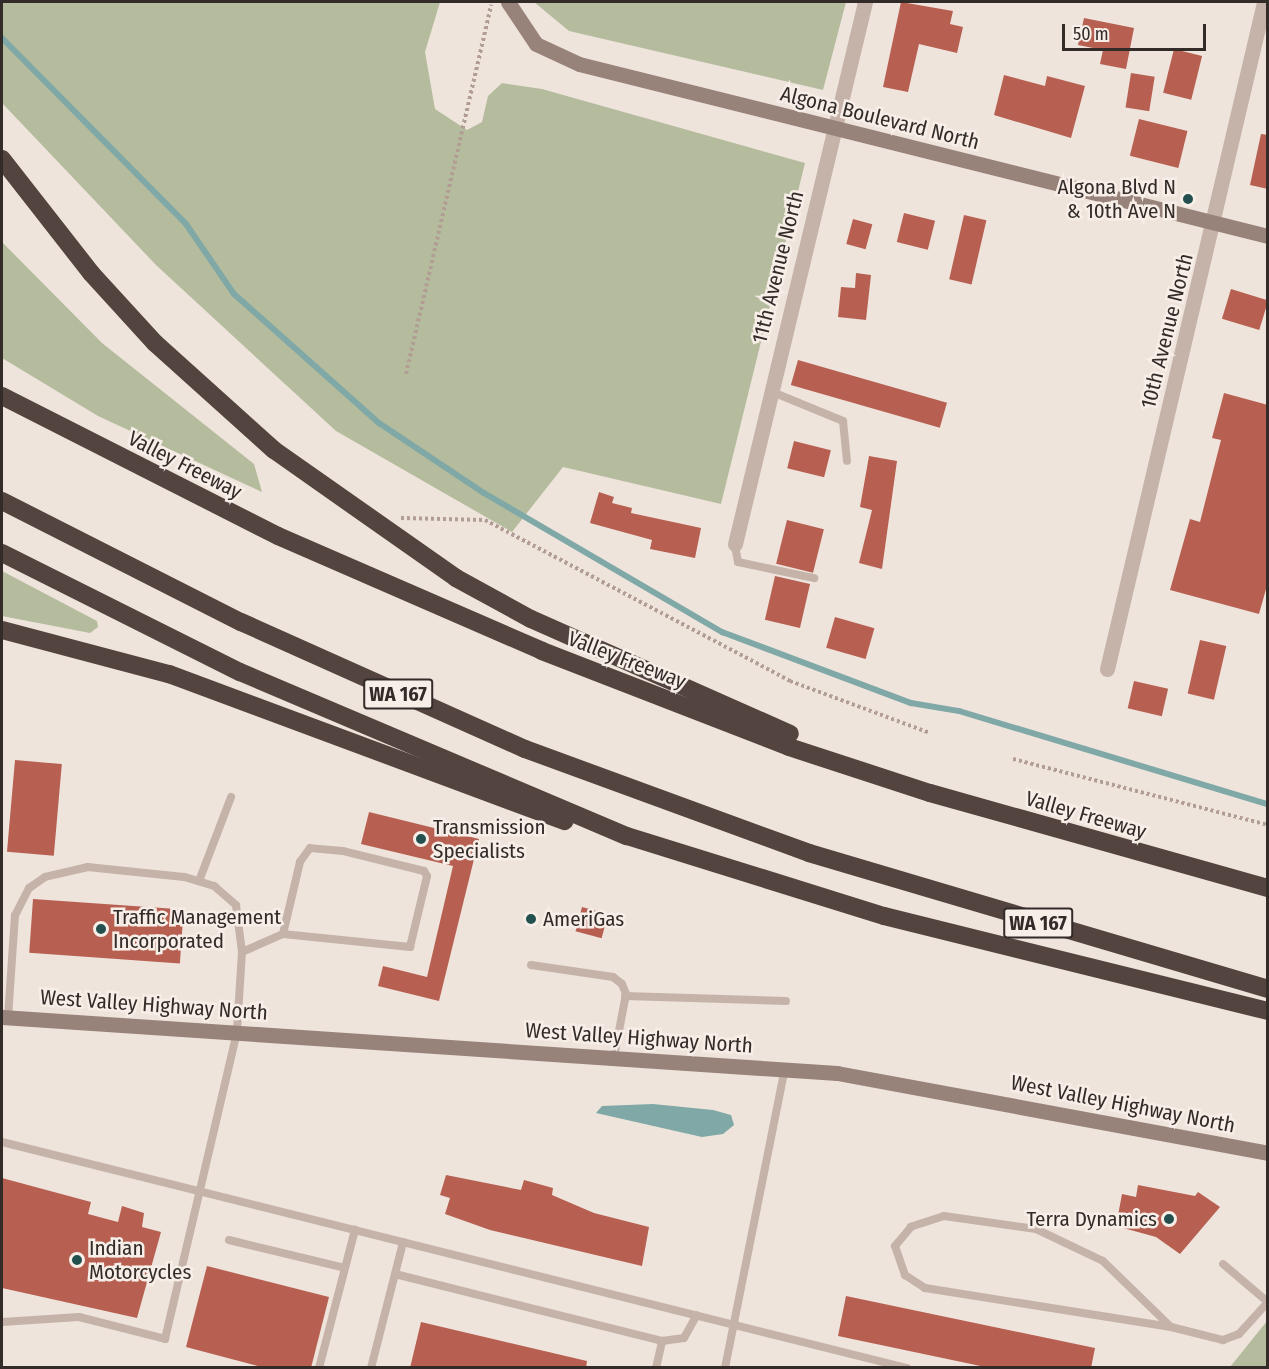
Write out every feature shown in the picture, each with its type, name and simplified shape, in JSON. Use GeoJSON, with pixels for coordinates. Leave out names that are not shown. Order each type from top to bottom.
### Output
{"type":"FeatureCollection","features":[{"type":"Feature","properties":{"kind":"highway"},"geometry":{"type":"LineString","coordinates":[[2,159],[91,273],[163,351],[274,450],[456,578],[531,619],[930,793]]}},
{"type":"Feature","properties":{"kind":"highway","name":"Valley Freeway"},"geometry":{"type":"LineString","coordinates":[[2,396],[168,483],[402,592],[789,747],[930,793],[1268,888]]}},
{"type":"Feature","properties":{"kind":"highway","name":"WA 167"},"geometry":{"type":"LineString","coordinates":[[2,501],[241,622],[525,749],[809,853],[1268,989]]}},
{"type":"Feature","properties":{"kind":"highway"},"geometry":{"type":"LineString","coordinates":[[2,553],[240,672],[627,836]]}},
{"type":"Feature","properties":{"kind":"highway"},"geometry":{"type":"LineString","coordinates":[[2,630],[169,674],[490,795],[884,916],[1268,1011]]}},
{"type":"Feature","properties":{"kind":"main road","name":"Algona Boulevard North"},"geometry":{"type":"LineString","coordinates":[[508,2],[536,44],[560,57],[1268,236]]}},
{"type":"Feature","properties":{"kind":"main road","name":"West Valley Highway North"},"geometry":{"type":"LineString","coordinates":[[5,1017],[785,1069],[912,1085],[1268,1154]]}},
{"type":"Feature","properties":{"kind":"street","name":"11th Avenue North"},"geometry":{"type":"LineString","coordinates":[[734,542],[865,2]]}},
{"type":"Feature","properties":{"kind":"street","name":"10th Avenue North"},"geometry":{"type":"LineString","coordinates":[[1107,669],[1214,223],[1264,2]]}},
{"type":"Feature","properties":{"kind":"lane"},"geometry":{"type":"LineString","coordinates":[[770,391],[843,421],[847,461]]}},
{"type":"Feature","properties":{"kind":"lane"},"geometry":{"type":"LineString","coordinates":[[734,542],[738,562],[814,578]]}},
{"type":"Feature","properties":{"kind":"lane"},"geometry":{"type":"LineString","coordinates":[[199,881],[231,797]]}},
{"type":"Feature","properties":{"kind":"lane"},"geometry":{"type":"LineString","coordinates":[[242,952],[283,934],[410,947],[427,876],[424,871],[343,851],[310,848],[300,862],[283,934]]}},
{"type":"Feature","properties":{"kind":"lane"},"geometry":{"type":"LineString","coordinates":[[2,1322],[79,1317],[165,1339],[202,1192],[237,1031],[242,952],[236,905],[223,891],[199,881],[88,867],[53,873],[36,882],[19,905],[5,1017]]}},
{"type":"Feature","properties":{"kind":"lane"},"geometry":{"type":"LineString","coordinates":[[531,965],[613,977],[622,984],[625,996],[614,1057]]}},
{"type":"Feature","properties":{"kind":"lane"},"geometry":{"type":"LineString","coordinates":[[625,996],[786,1001]]}},
{"type":"Feature","properties":{"kind":"lane"},"geometry":{"type":"LineString","coordinates":[[725,1368],[736,1325],[785,1069]]}},
{"type":"Feature","properties":{"kind":"lane"},"geometry":{"type":"LineString","coordinates":[[2,1142],[908,1368]]}},
{"type":"Feature","properties":{"kind":"lane"},"geometry":{"type":"LineString","coordinates":[[1171,1327],[1103,1261],[1036,1229],[944,1216],[911,1227],[895,1246],[905,1275],[925,1288],[1171,1327],[1229,1340],[1268,1302],[1223,1264]]}},
{"type":"Feature","properties":{"kind":"lane"},"geometry":{"type":"LineString","coordinates":[[319,1368],[355,1230]]}},
{"type":"Feature","properties":{"kind":"lane"},"geometry":{"type":"LineString","coordinates":[[230,1240],[345,1268]]}},
{"type":"Feature","properties":{"kind":"lane"},"geometry":{"type":"LineString","coordinates":[[371,1368],[403,1242]]}},
{"type":"Feature","properties":{"kind":"lane"},"geometry":{"type":"LineString","coordinates":[[395,1274],[662,1341],[684,1338],[697,1315]]}},
{"type":"Feature","properties":{"kind":"lane"},"geometry":{"type":"LineString","coordinates":[[656,1368],[662,1341]]}},
{"type":"Feature","properties":{"kind":"path"},"geometry":{"type":"LineString","coordinates":[[406,374],[492,2]]}},
{"type":"Feature","properties":{"kind":"path"},"geometry":{"type":"LineString","coordinates":[[370,519],[485,520],[790,681],[930,733]]}},
{"type":"Feature","properties":{"kind":"path"},"geometry":{"type":"LineString","coordinates":[[1013,759],[1268,825]]}},
{"type":"Feature","properties":{"kind":"green space"},"geometry":{"type":"Polygon","coordinates":[[[2,2],[440,2],[425,52],[435,109],[467,130],[482,122],[488,96],[502,83],[542,89],[805,163],[721,504],[563,467],[512,532],[336,431],[156,265],[2,103],[2,2]]]}},
{"type":"Feature","properties":{"kind":"green space"},"geometry":{"type":"Polygon","coordinates":[[[534,2],[846,2],[823,90],[569,31],[534,2]]]}},
{"type":"Feature","properties":{"kind":"green space"},"geometry":{"type":"Polygon","coordinates":[[[2,242],[102,343],[254,464],[262,492],[98,416],[2,358],[2,242]]]}},
{"type":"Feature","properties":{"kind":"green space"},"geometry":{"type":"Polygon","coordinates":[[[2,571],[97,621],[98,627],[90,633],[2,616],[2,571]]]}},
{"type":"Feature","properties":{"kind":"green space"},"geometry":{"type":"Polygon","coordinates":[[[1267,1321],[1267,1367],[1230,1367],[1267,1321]]]}},
{"type":"Feature","properties":{"kind":"water"},"geometry":{"type":"Polygon","coordinates":[[[653,1104],[713,1110],[731,1115],[734,1125],[723,1134],[702,1137],[596,1113],[602,1106],[653,1104]]]}},
{"type":"Feature","properties":{"kind":"building"},"geometry":{"type":"Polygon","coordinates":[[[901,2],[953,11],[950,24],[963,27],[957,53],[919,44],[908,92],[883,87],[901,2]]]}},
{"type":"Feature","properties":{"kind":"building"},"geometry":{"type":"Polygon","coordinates":[[[1084,18],[1134,28],[1126,69],[1100,64],[1103,50],[1078,45],[1084,18]]]}},
{"type":"Feature","properties":{"kind":"building"},"geometry":{"type":"Polygon","coordinates":[[[1174,49],[1202,56],[1191,100],[1163,93],[1174,49]]]}},
{"type":"Feature","properties":{"kind":"building"},"geometry":{"type":"Polygon","coordinates":[[[1131,73],[1155,77],[1149,111],[1126,108],[1131,73]]]}},
{"type":"Feature","properties":{"kind":"building"},"geometry":{"type":"Polygon","coordinates":[[[1004,75],[1045,86],[1047,76],[1085,86],[1071,138],[994,115],[1004,75]]]}},
{"type":"Feature","properties":{"kind":"building"},"geometry":{"type":"Polygon","coordinates":[[[1139,119],[1188,131],[1178,168],[1130,156],[1139,119]]]}},
{"type":"Feature","properties":{"kind":"building"},"geometry":{"type":"Polygon","coordinates":[[[1261,134],[1268,135],[1268,189],[1250,185],[1261,134]]]}},
{"type":"Feature","properties":{"kind":"building"},"geometry":{"type":"Polygon","coordinates":[[[904,213],[935,221],[928,250],[897,242],[904,213]]]}},
{"type":"Feature","properties":{"kind":"building"},"geometry":{"type":"Polygon","coordinates":[[[964,215],[986,220],[972,284],[949,279],[964,215]]]}},
{"type":"Feature","properties":{"kind":"building"},"geometry":{"type":"Polygon","coordinates":[[[853,219],[872,224],[866,249],[846,244],[853,219]]]}},
{"type":"Feature","properties":{"kind":"building"},"geometry":{"type":"Polygon","coordinates":[[[856,273],[871,275],[866,320],[838,317],[841,287],[855,288],[856,273]]]}},
{"type":"Feature","properties":{"kind":"building"},"geometry":{"type":"Polygon","coordinates":[[[1231,289],[1268,300],[1259,330],[1222,319],[1231,289]]]}},
{"type":"Feature","properties":{"kind":"building"},"geometry":{"type":"Polygon","coordinates":[[[798,360],[947,403],[940,428],[791,385],[798,360]]]}},
{"type":"Feature","properties":{"kind":"building"},"geometry":{"type":"Polygon","coordinates":[[[1224,393],[1268,405],[1268,582],[1259,614],[1170,590],[1190,519],[1200,522],[1221,440],[1212,438],[1224,393]]]}},
{"type":"Feature","properties":{"kind":"building"},"geometry":{"type":"Polygon","coordinates":[[[794,441],[831,450],[824,477],[787,468],[794,441]]]}},
{"type":"Feature","properties":{"kind":"building"},"geometry":{"type":"Polygon","coordinates":[[[869,456],[897,461],[882,569],[859,563],[872,510],[860,507],[869,456]]]}},
{"type":"Feature","properties":{"kind":"building"},"geometry":{"type":"Polygon","coordinates":[[[599,492],[614,497],[612,503],[632,508],[631,513],[701,528],[695,558],[650,549],[652,540],[590,523],[599,492]]]}},
{"type":"Feature","properties":{"kind":"building"},"geometry":{"type":"Polygon","coordinates":[[[787,520],[824,529],[813,573],[776,564],[787,520]]]}},
{"type":"Feature","properties":{"kind":"building"},"geometry":{"type":"Polygon","coordinates":[[[775,576],[810,584],[800,628],[765,620],[775,576]]]}},
{"type":"Feature","properties":{"kind":"building"},"geometry":{"type":"Polygon","coordinates":[[[835,617],[874,628],[866,659],[826,648],[835,617]]]}},
{"type":"Feature","properties":{"kind":"building"},"geometry":{"type":"Polygon","coordinates":[[[1200,640],[1226,646],[1214,700],[1188,694],[1200,640]]]}},
{"type":"Feature","properties":{"kind":"building"},"geometry":{"type":"Polygon","coordinates":[[[1134,681],[1168,689],[1162,716],[1128,708],[1134,681]]]}},
{"type":"Feature","properties":{"kind":"building"},"geometry":{"type":"Polygon","coordinates":[[[15,760],[62,764],[54,856],[7,852],[15,760]]]}},
{"type":"Feature","properties":{"kind":"building"},"geometry":{"type":"Polygon","coordinates":[[[369,812],[479,839],[439,1001],[378,986],[383,966],[427,977],[453,866],[361,844],[369,812]]]}},
{"type":"Feature","properties":{"kind":"building"},"geometry":{"type":"Polygon","coordinates":[[[33,899],[184,910],[180,963],[29,953],[33,899]]]}},
{"type":"Feature","properties":{"kind":"building"},"geometry":{"type":"Polygon","coordinates":[[[582,907],[608,914],[602,938],[576,931],[582,907]]]}},
{"type":"Feature","properties":{"kind":"building"},"geometry":{"type":"Polygon","coordinates":[[[446,1175],[521,1190],[524,1180],[553,1188],[552,1195],[594,1213],[649,1227],[642,1266],[490,1230],[445,1214],[450,1198],[440,1195],[446,1175]]]}},
{"type":"Feature","properties":{"kind":"building","name":"Indian Motorcycles"},"geometry":{"type":"Polygon","coordinates":[[[2,1178],[91,1202],[88,1214],[118,1222],[122,1206],[144,1213],[142,1227],[161,1232],[137,1318],[2,1288],[2,1178]]]}},
{"type":"Feature","properties":{"kind":"building"},"geometry":{"type":"Polygon","coordinates":[[[1138,1185],[1195,1196],[1198,1192],[1220,1207],[1180,1254],[1156,1237],[1116,1226],[1122,1194],[1136,1197],[1138,1185]]]}},
{"type":"Feature","properties":{"kind":"building"},"geometry":{"type":"Polygon","coordinates":[[[207,1266],[329,1297],[311,1368],[265,1368],[186,1347],[207,1266]]]}},
{"type":"Feature","properties":{"kind":"building"},"geometry":{"type":"Polygon","coordinates":[[[846,1296],[1095,1348],[1091,1368],[990,1368],[838,1336],[846,1296]]]}},
{"type":"Feature","properties":{"kind":"building"},"geometry":{"type":"Polygon","coordinates":[[[421,1322],[587,1361],[586,1368],[410,1368],[421,1322]]]}},
{"type":"Feature","properties":{"kind":"waterway"},"geometry":{"type":"LineString","coordinates":[[2,38],[186,224],[234,294],[379,423],[484,493],[722,632],[911,703],[959,711],[1268,804]]}},
{"type":"Feature","properties":{"kind":"place","name":"Algona Blvd N & 10th Ave N"},"geometry":{"type":"Point","coordinates":[1188,199]}},
{"type":"Feature","properties":{"kind":"place","name":"Transmission Specialists"},"geometry":{"type":"Point","coordinates":[421,839]}},
{"type":"Feature","properties":{"kind":"place","name":"AmeriGas"},"geometry":{"type":"Point","coordinates":[531,919]}},
{"type":"Feature","properties":{"kind":"place","name":"Traffic Management Incorporated"},"geometry":{"type":"Point","coordinates":[101,929]}},
{"type":"Feature","properties":{"kind":"place","name":"Terra Dynamics"},"geometry":{"type":"Point","coordinates":[1169,1219]}},
{"type":"Feature","properties":{"kind":"place","name":"Indian Motorcycles"},"geometry":{"type":"Point","coordinates":[77,1260]}}]}
